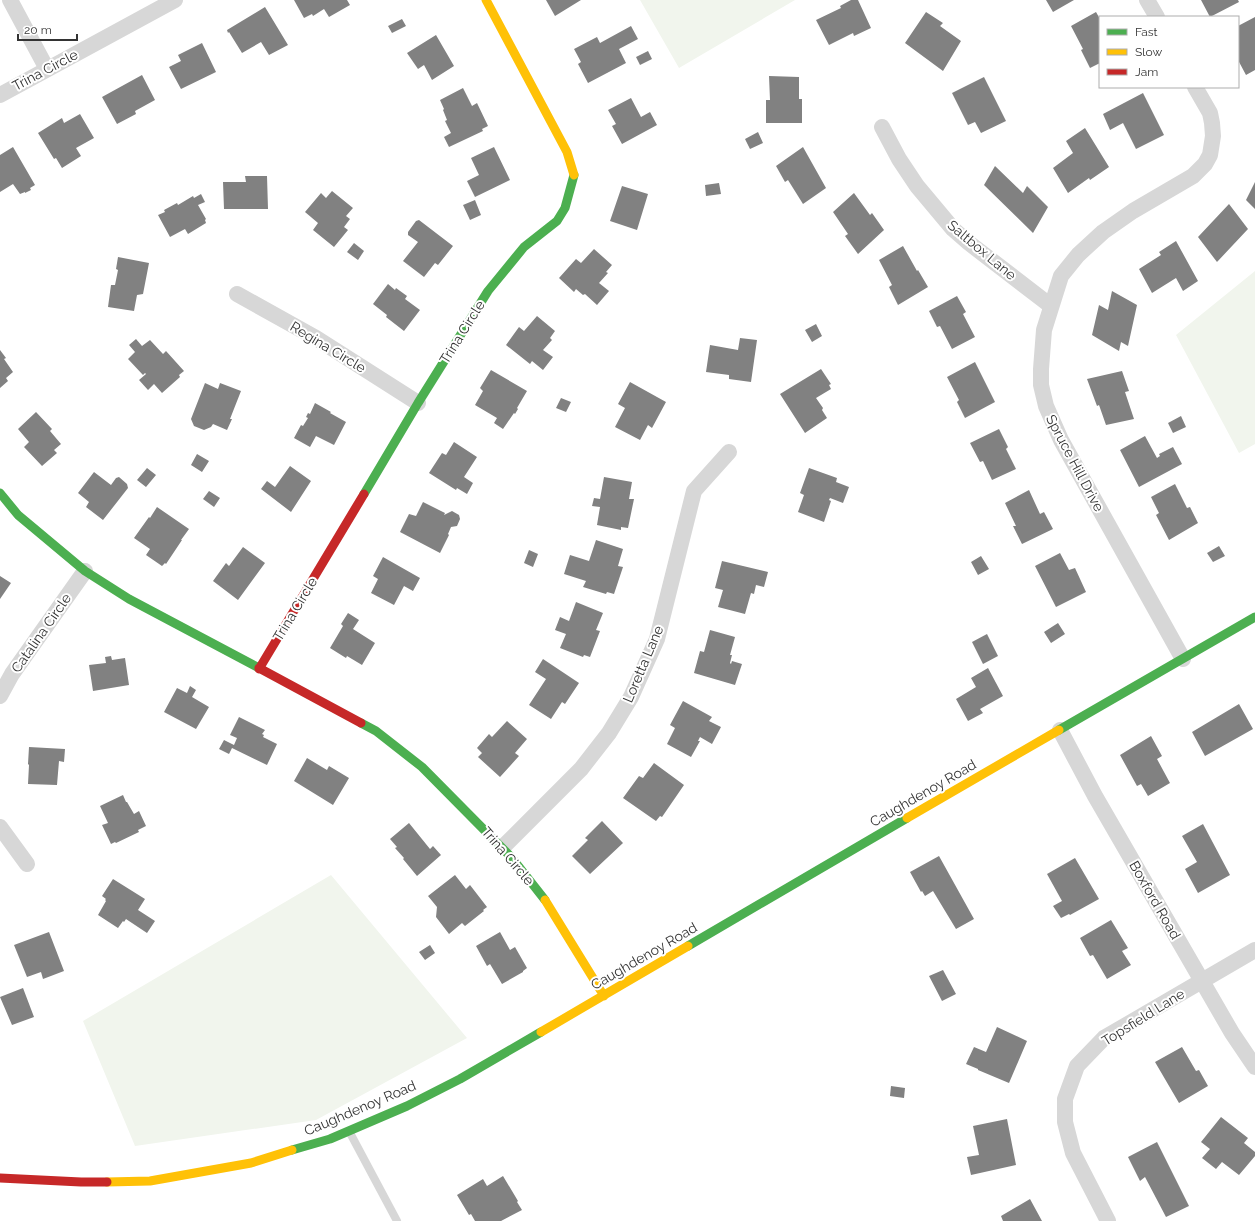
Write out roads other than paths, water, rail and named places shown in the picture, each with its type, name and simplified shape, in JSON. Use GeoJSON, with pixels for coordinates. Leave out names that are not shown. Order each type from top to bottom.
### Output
{"type":"FeatureCollection","features":[{"type":"Feature","properties":{"kind":"street"},"geometry":{"type":"LineString","coordinates":[[10,0],[47,69]]}},
{"type":"Feature","properties":{"kind":"street","name":"Trina Circle"},"geometry":{"type":"LineString","coordinates":[[0,95],[175,0]]}},
{"type":"Feature","properties":{"kind":"street","name":"Trina Circle"},"geometry":{"type":"LineString","coordinates":[[260,669],[418,403],[488,291],[524,247],[557,221],[565,208],[574,175],[567,152],[486,0]]}},
{"type":"Feature","properties":{"kind":"street"},"geometry":{"type":"LineString","coordinates":[[1147,0],[1155,16]]}},
{"type":"Feature","properties":{"kind":"street","name":"Spruce Hill Drive"},"geometry":{"type":"LineString","coordinates":[[1183,659],[1061,440],[1046,406],[1041,385],[1041,369],[1044,330],[1061,276],[1078,255],[1103,232],[1133,211],[1193,176],[1205,164],[1210,155],[1213,136],[1212,123],[1210,114],[1196,88]]}},
{"type":"Feature","properties":{"kind":"street","name":"Saltbox Lane"},"geometry":{"type":"LineString","coordinates":[[882,126],[917,186],[953,229],[1051,306]]}},
{"type":"Feature","properties":{"kind":"street","name":"Regina Circle"},"geometry":{"type":"LineString","coordinates":[[237,294],[316,338],[418,403]]}},
{"type":"Feature","properties":{"kind":"street","name":"Loretta Lane"},"geometry":{"type":"LineString","coordinates":[[503,847],[581,769],[609,733],[631,697],[657,639],[694,491],[729,452]]}},
{"type":"Feature","properties":{"kind":"street","name":"Trina Circle"},"geometry":{"type":"LineString","coordinates":[[0,493],[18,515],[84,571],[130,598],[376,731],[422,767],[503,847],[546,902],[604,996]]}},
{"type":"Feature","properties":{"kind":"street","name":"Catalina Circle"},"geometry":{"type":"LineString","coordinates":[[0,696],[12,674],[84,571]]}},
{"type":"Feature","properties":{"kind":"street","name":"Caughdenoy Road"},"geometry":{"type":"LineString","coordinates":[[0,1178],[81,1182],[150,1181],[251,1163],[330,1139],[407,1106],[460,1079],[604,996],[926,807],[1255,617]]}},
{"type":"Feature","properties":{"kind":"street","name":"Boxford Road"},"geometry":{"type":"LineString","coordinates":[[1060,730],[1095,796],[1232,1033],[1255,1067]]}},
{"type":"Feature","properties":{"kind":"street"},"geometry":{"type":"LineString","coordinates":[[0,827],[27,864]]}},
{"type":"Feature","properties":{"kind":"street","name":"Topsfield Lane"},"geometry":{"type":"LineString","coordinates":[[1108,1221],[1073,1153],[1065,1122],[1065,1099],[1077,1066],[1104,1038],[1255,950]]}},
{"type":"Feature","properties":{"kind":"lane"},"geometry":{"type":"LineString","coordinates":[[349,1131],[397,1221]]}}]}
